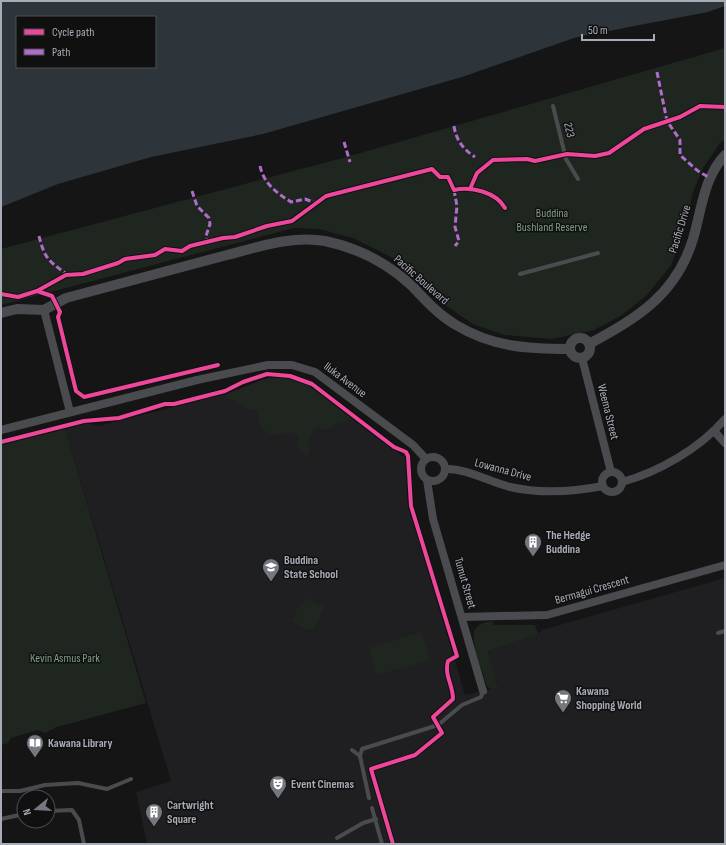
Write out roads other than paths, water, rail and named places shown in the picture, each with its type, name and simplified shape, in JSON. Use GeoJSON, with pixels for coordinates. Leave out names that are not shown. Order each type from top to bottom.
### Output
{"type":"FeatureCollection","features":[{"type":"Feature","properties":{"kind":"street","name":"Pacific Drive"},"geometry":{"type":"LineString","coordinates":[[589,344],[646,310],[669,286],[683,262],[693,239],[702,197],[709,178],[725,155]]}},
{"type":"Feature","properties":{"kind":"street","name":"Pacific Boulevard"},"geometry":{"type":"LineString","coordinates":[[44,310],[66,298],[204,261],[275,244],[308,240],[325,241],[345,246],[378,261],[394,272],[440,314],[476,336],[500,344],[520,348],[570,349]]}},
{"type":"Feature","properties":{"kind":"street"},"geometry":{"type":"LineString","coordinates":[[1,313],[17,309],[44,310],[70,412]]}},
{"type":"Feature","properties":{"kind":"street"},"geometry":{"type":"LineString","coordinates":[[577,338],[584,339],[589,344],[589,351],[582,358],[575,357],[570,349],[571,342],[577,338]]}},
{"type":"Feature","properties":{"kind":"street","name":"Weema Street"},"geometry":{"type":"LineString","coordinates":[[582,358],[611,472]]}},
{"type":"Feature","properties":{"kind":"street","name":"Iluka Avenue"},"geometry":{"type":"LineString","coordinates":[[1,430],[233,372],[268,365],[284,364],[304,367],[315,372],[413,445],[426,459]]}},
{"type":"Feature","properties":{"kind":"street"},"geometry":{"type":"LineString","coordinates":[[622,482],[618,474],[611,472],[603,477],[603,486],[607,490],[614,492],[619,488],[622,482],[639,477],[664,466],[714,432],[725,419]]}},
{"type":"Feature","properties":{"kind":"street"},"geometry":{"type":"LineString","coordinates":[[714,432],[725,443]]}},
{"type":"Feature","properties":{"kind":"street"},"geometry":{"type":"LineString","coordinates":[[437,458],[443,462],[445,469],[443,476],[438,480],[427,480],[422,474],[421,470],[423,462],[426,459],[437,458]]}},
{"type":"Feature","properties":{"kind":"street","name":"Lowanna Drive"},"geometry":{"type":"LineString","coordinates":[[445,469],[458,470],[510,487],[533,491],[568,491],[603,486]]}},
{"type":"Feature","properties":{"kind":"street","name":"Tumut Street"},"geometry":{"type":"LineString","coordinates":[[427,480],[433,519],[483,691]]}},
{"type":"Feature","properties":{"kind":"street","name":"Bermagui Crescent"},"geometry":{"type":"LineString","coordinates":[[462,617],[547,615],[725,565]]}},
{"type":"Feature","properties":{"kind":"lane","name":"223"},"geometry":{"type":"LineString","coordinates":[[553,106],[566,159],[578,179]]}},
{"type":"Feature","properties":{"kind":"lane"},"geometry":{"type":"LineString","coordinates":[[520,274],[598,253]]}},
{"type":"Feature","properties":{"kind":"lane"},"geometry":{"type":"LineString","coordinates":[[718,633],[725,631]]}},
{"type":"Feature","properties":{"kind":"lane"},"geometry":{"type":"LineString","coordinates":[[369,798],[360,756],[362,749],[438,725],[462,705],[481,697],[483,691]]}},
{"type":"Feature","properties":{"kind":"lane"},"geometry":{"type":"LineString","coordinates":[[352,750],[360,756]]}},
{"type":"Feature","properties":{"kind":"lane"},"geometry":{"type":"LineString","coordinates":[[1,791],[20,791],[45,785],[78,782],[107,789],[131,779]]}},
{"type":"Feature","properties":{"kind":"lane"},"geometry":{"type":"LineString","coordinates":[[372,808],[382,844]]}},
{"type":"Feature","properties":{"kind":"lane"},"geometry":{"type":"LineString","coordinates":[[56,811],[72,810],[76,814],[84,844]]}},
{"type":"Feature","properties":{"kind":"lane"},"geometry":{"type":"LineString","coordinates":[[1,819],[16,816]]}},
{"type":"Feature","properties":{"kind":"lane"},"geometry":{"type":"LineString","coordinates":[[337,838],[363,823],[376,819]]}},
{"type":"Feature","properties":{"kind":"place","name":"The Hedge Buddina"},"geometry":{"type":"Point","coordinates":[533,557]}},
{"type":"Feature","properties":{"kind":"place","name":"Buddina State School"},"geometry":{"type":"Point","coordinates":[271,582]}},
{"type":"Feature","properties":{"kind":"place","name":"Kawana Shopping World"},"geometry":{"type":"Point","coordinates":[563,713]}},
{"type":"Feature","properties":{"kind":"place","name":"Kawana Library"},"geometry":{"type":"Point","coordinates":[35,758]}},
{"type":"Feature","properties":{"kind":"place","name":"Event Cinemas"},"geometry":{"type":"Point","coordinates":[278,799]}},
{"type":"Feature","properties":{"kind":"place","name":"Cartwright Square"},"geometry":{"type":"Point","coordinates":[154,827]}},
{"type":"Feature","properties":{"kind":"park label","name":"Buddina Bushland Reserve"},"geometry":{"type":"Point","coordinates":[552,220]}},
{"type":"Feature","properties":{"kind":"park label","name":"Kevin Asmus Park"},"geometry":{"type":"Point","coordinates":[65,658]}}]}
